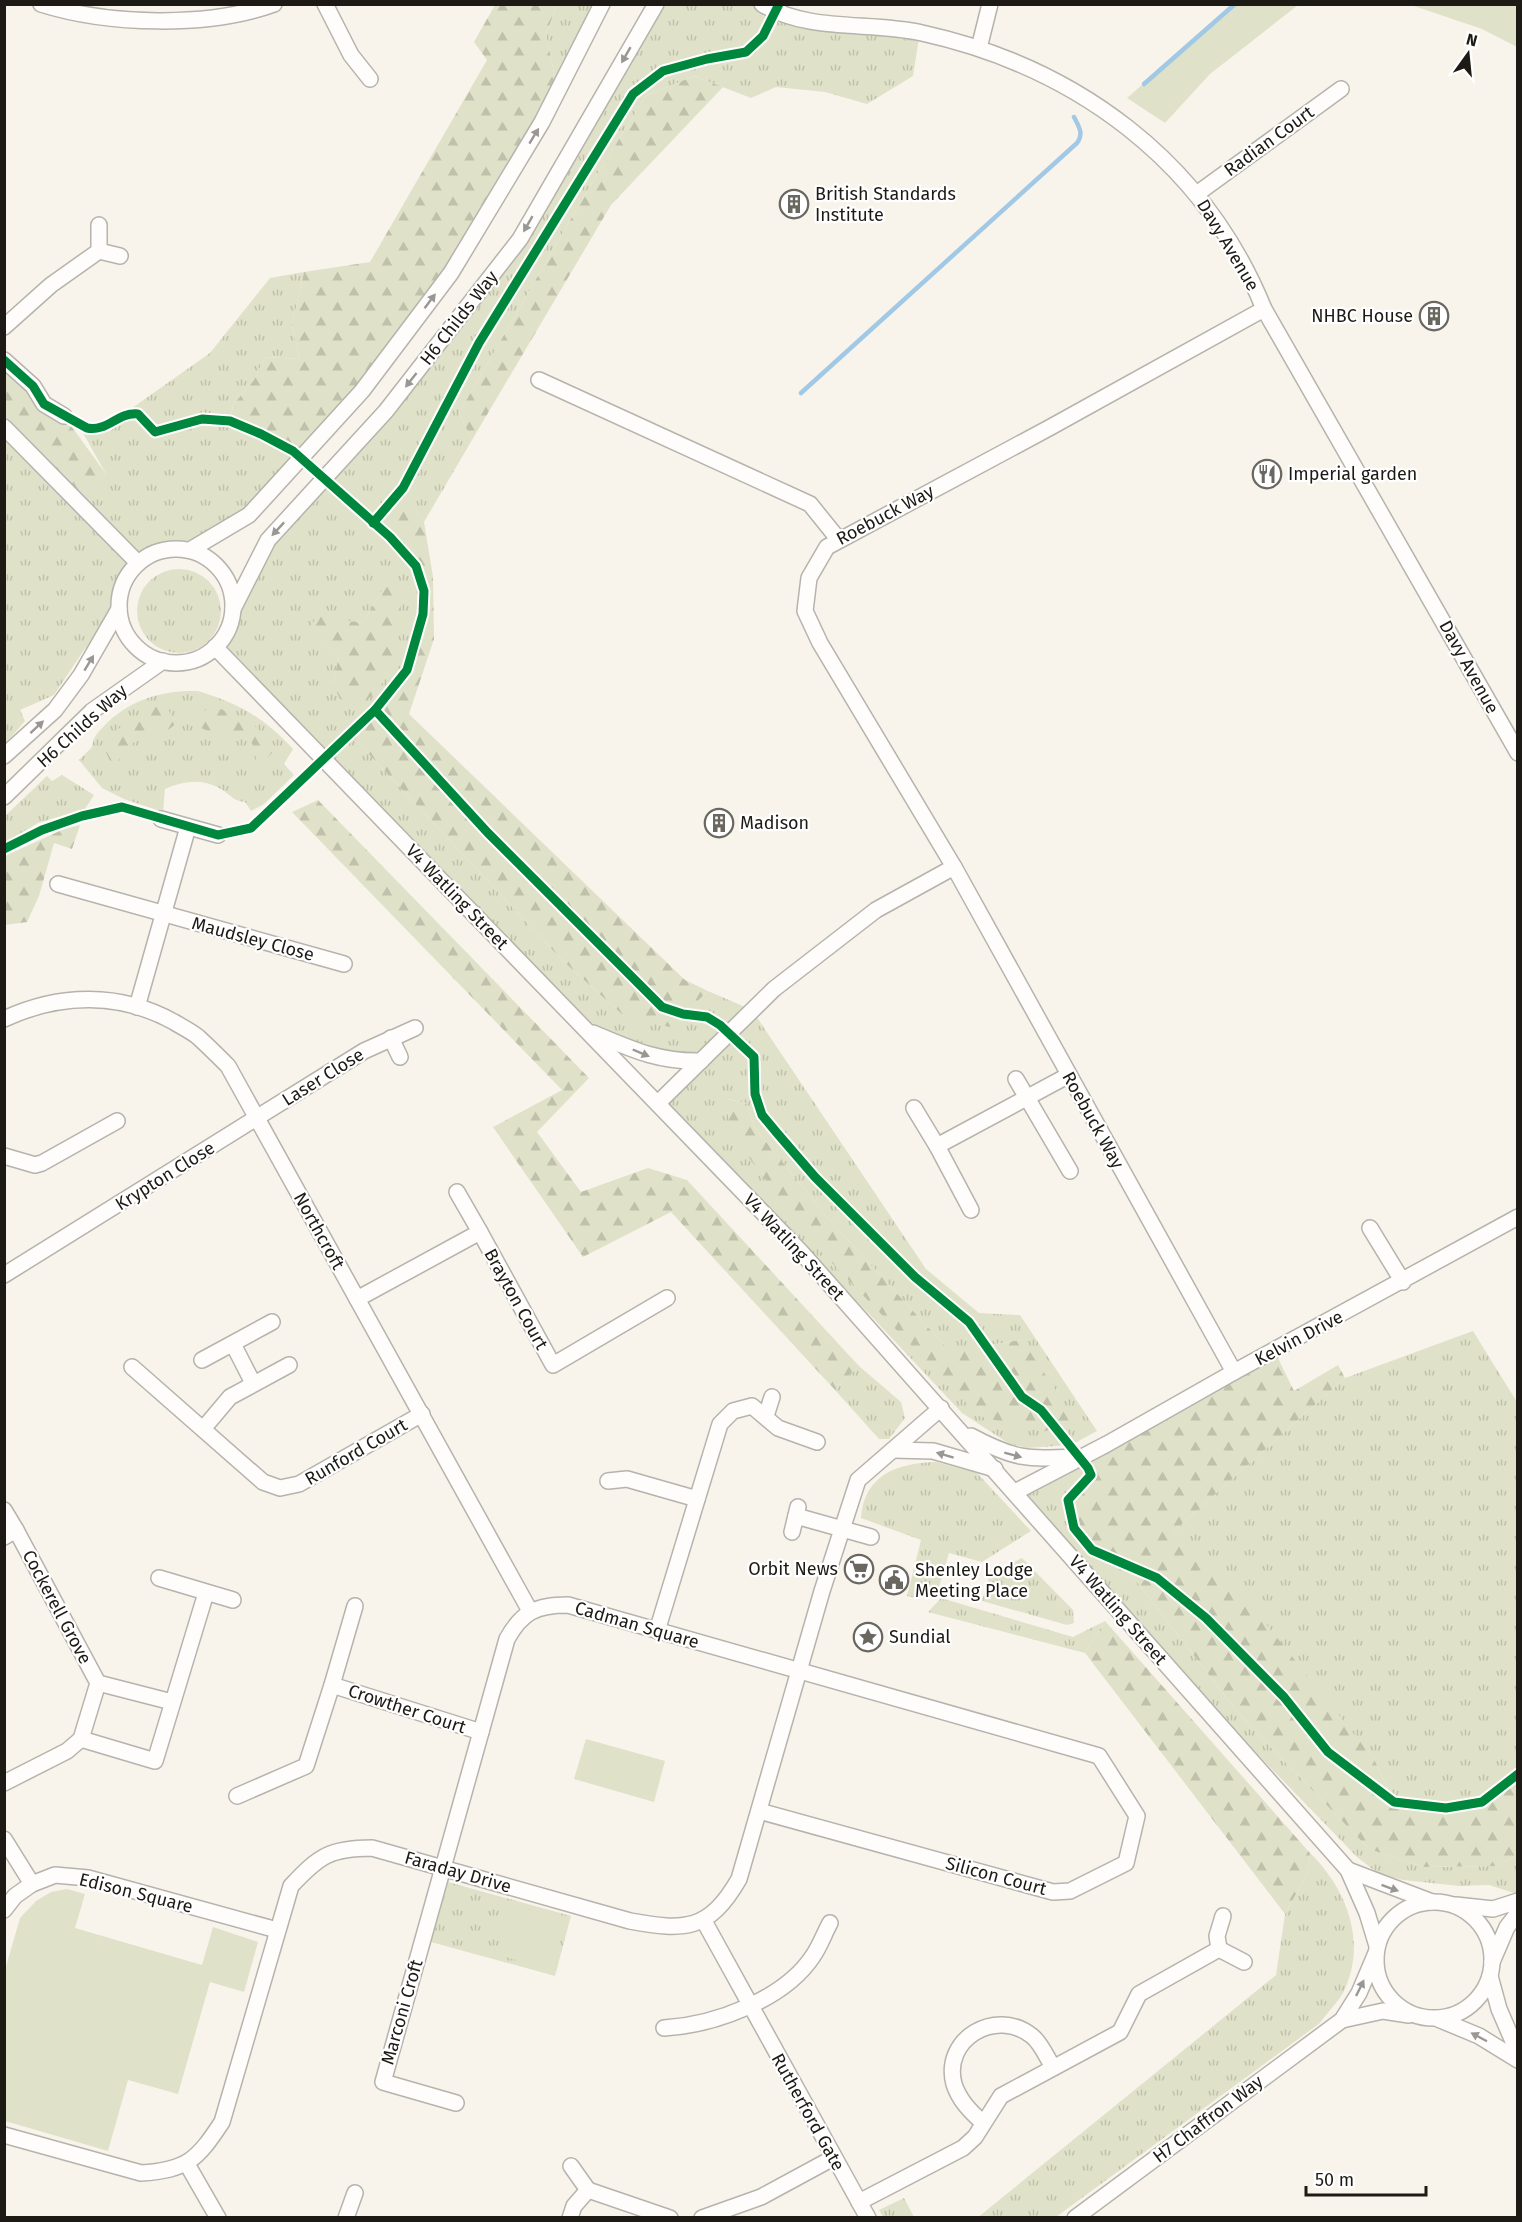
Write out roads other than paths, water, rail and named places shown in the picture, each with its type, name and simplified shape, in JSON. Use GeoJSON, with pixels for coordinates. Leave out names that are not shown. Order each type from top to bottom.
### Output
{"type":"FeatureCollection","features":[{"type":"Feature","properties":{"kind":"street"},"geometry":{"type":"LineString","coordinates":[[41,4],[86,15],[141,20],[195,20],[259,10],[274,4]]}},
{"type":"Feature","properties":{"kind":"street"},"geometry":{"type":"LineString","coordinates":[[325,4],[351,55],[370,79]]}},
{"type":"Feature","properties":{"kind":"street","name":"H6 Childs Way"},"geometry":{"type":"LineString","coordinates":[[190,550],[249,515],[362,391],[452,273],[542,122],[602,4]]}},
{"type":"Feature","properties":{"kind":"street","name":"Davy Avenue"},"geometry":{"type":"LineString","coordinates":[[762,4],[775,12],[816,22],[920,32],[979,48],[1061,83],[1126,126],[1198,193],[1250,274],[1264,309],[1518,753]]}},
{"type":"Feature","properties":{"kind":"street"},"geometry":{"type":"LineString","coordinates":[[979,48],[990,4]]}},
{"type":"Feature","properties":{"kind":"street","name":"H6 Childs Way"},"geometry":{"type":"LineString","coordinates":[[233,609],[268,540],[386,411],[520,239],[656,6]]}},
{"type":"Feature","properties":{"kind":"street","name":"Radian Court"},"geometry":{"type":"LineString","coordinates":[[1198,193],[1341,89]]}},
{"type":"Feature","properties":{"kind":"street"},"geometry":{"type":"LineString","coordinates":[[99,225],[99,252]]}},
{"type":"Feature","properties":{"kind":"street"},"geometry":{"type":"LineString","coordinates":[[4,327],[51,285],[99,252],[120,256]]}},
{"type":"Feature","properties":{"kind":"street","name":"Roebuck Way"},"geometry":{"type":"LineString","coordinates":[[1234,1372],[954,867],[820,642],[805,611],[809,578],[827,547],[1264,309]]}},
{"type":"Feature","properties":{"kind":"street"},"geometry":{"type":"LineString","coordinates":[[4,360],[33,386],[44,404],[64,416]]}},
{"type":"Feature","properties":{"kind":"street"},"geometry":{"type":"LineString","coordinates":[[539,380],[810,504],[839,540]]}},
{"type":"Feature","properties":{"kind":"street"},"geometry":{"type":"LineString","coordinates":[[4,427],[138,563]]}},
{"type":"Feature","properties":{"kind":"street"},"geometry":{"type":"LineString","coordinates":[[175,549],[190,550],[204,556],[217,566],[226,578],[232,593],[233,609],[230,626],[215,647],[200,657],[182,662],[163,661],[146,654],[132,642],[123,626],[119,609],[120,593],[129,573],[138,563],[154,553],[175,549]]}},
{"type":"Feature","properties":{"kind":"street","name":"H6 Childs Way"},"geometry":{"type":"LineString","coordinates":[[4,756],[55,710],[81,675],[119,609]]}},
{"type":"Feature","properties":{"kind":"street","name":"V4 Watling Street"},"geometry":{"type":"LineString","coordinates":[[215,647],[801,1252],[941,1408],[1348,1870],[1367,1912],[1376,1949]]}},
{"type":"Feature","properties":{"kind":"street","name":"H6 Childs Way"},"geometry":{"type":"LineString","coordinates":[[4,797],[76,727],[130,682],[163,661]]}},
{"type":"Feature","properties":{"kind":"street"},"geometry":{"type":"LineString","coordinates":[[161,819],[218,835]]}},
{"type":"Feature","properties":{"kind":"street"},"geometry":{"type":"LineString","coordinates":[[137,1007],[188,827]]}},
{"type":"Feature","properties":{"kind":"street"},"geometry":{"type":"LineString","coordinates":[[658,1103],[774,989],[876,910],[954,867]]}},
{"type":"Feature","properties":{"kind":"street","name":"Maudsley Close"},"geometry":{"type":"LineString","coordinates":[[58,884],[344,964]]}},
{"type":"Feature","properties":{"kind":"street","name":"Northcroft"},"geometry":{"type":"LineString","coordinates":[[4,1019],[39,1005],[72,999],[114,1000],[155,1012],[197,1035],[228,1066],[531,1611]]}},
{"type":"Feature","properties":{"kind":"street","name":"Laser Close"},"geometry":{"type":"LineString","coordinates":[[256,1118],[364,1051],[415,1028]]}},
{"type":"Feature","properties":{"kind":"street"},"geometry":{"type":"LineString","coordinates":[[587,1030],[651,1057],[678,1061],[701,1061]]}},
{"type":"Feature","properties":{"kind":"street"},"geometry":{"type":"LineString","coordinates":[[391,1038],[400,1057]]}},
{"type":"Feature","properties":{"kind":"street"},"geometry":{"type":"LineString","coordinates":[[938,1146],[1069,1075]]}},
{"type":"Feature","properties":{"kind":"street"},"geometry":{"type":"LineString","coordinates":[[1016,1079],[1070,1171]]}},
{"type":"Feature","properties":{"kind":"street"},"geometry":{"type":"LineString","coordinates":[[914,1108],[938,1146],[971,1210]]}},
{"type":"Feature","properties":{"kind":"street","name":"Krypton Close"},"geometry":{"type":"LineString","coordinates":[[4,1275],[256,1118]]}},
{"type":"Feature","properties":{"kind":"street"},"geometry":{"type":"LineString","coordinates":[[5,1157],[35,1165],[42,1163],[117,1121]]}},
{"type":"Feature","properties":{"kind":"street","name":"Brayton Court"},"geometry":{"type":"LineString","coordinates":[[457,1192],[480,1232],[547,1368],[667,1299]]}},
{"type":"Feature","properties":{"kind":"street","name":"Kelvin Drive"},"geometry":{"type":"LineString","coordinates":[[1015,1492],[1403,1282],[1518,1217]]}},
{"type":"Feature","properties":{"kind":"street"},"geometry":{"type":"LineString","coordinates":[[1370,1228],[1403,1282]]}},
{"type":"Feature","properties":{"kind":"street","name":"Brayton Court"},"geometry":{"type":"LineString","coordinates":[[357,1299],[480,1232]]}},
{"type":"Feature","properties":{"kind":"street"},"geometry":{"type":"LineString","coordinates":[[202,1360],[272,1322]]}},
{"type":"Feature","properties":{"kind":"street"},"geometry":{"type":"LineString","coordinates":[[233,1344],[253,1383]]}},
{"type":"Feature","properties":{"kind":"street"},"geometry":{"type":"LineString","coordinates":[[203,1429],[230,1397],[289,1365]]}},
{"type":"Feature","properties":{"kind":"street","name":"Runford Court"},"geometry":{"type":"LineString","coordinates":[[132,1367],[263,1482],[280,1488],[298,1484],[422,1414]]}},
{"type":"Feature","properties":{"kind":"street"},"geometry":{"type":"LineString","coordinates":[[766,1416],[772,1397]]}},
{"type":"Feature","properties":{"kind":"street"},"geometry":{"type":"LineString","coordinates":[[657,1631],[720,1424],[733,1411],[752,1406],[778,1428],[817,1442]]}},
{"type":"Feature","properties":{"kind":"street"},"geometry":{"type":"LineString","coordinates":[[704,1921],[726,1902],[740,1879],[841,1529],[858,1480],[941,1408]]}},
{"type":"Feature","properties":{"kind":"street","name":"Kelvin Drive"},"geometry":{"type":"LineString","coordinates":[[960,1430],[1004,1453],[1023,1458],[1080,1457]]}},
{"type":"Feature","properties":{"kind":"street"},"geometry":{"type":"LineString","coordinates":[[893,1450],[933,1451],[995,1469]]}},
{"type":"Feature","properties":{"kind":"street"},"geometry":{"type":"LineString","coordinates":[[608,1481],[627,1479],[697,1499]]}},
{"type":"Feature","properties":{"kind":"street","name":"Cockerell Grove"},"geometry":{"type":"LineString","coordinates":[[4,1510],[10,1534],[98,1683],[172,1702]]}},
{"type":"Feature","properties":{"kind":"street"},"geometry":{"type":"LineString","coordinates":[[792,1532],[797,1512],[841,1529],[871,1537]]}},
{"type":"Feature","properties":{"kind":"street"},"geometry":{"type":"LineString","coordinates":[[159,1578],[233,1600]]}},
{"type":"Feature","properties":{"kind":"street"},"geometry":{"type":"LineString","coordinates":[[4,1783],[67,1751],[81,1739],[155,1761],[206,1593]]}},
{"type":"Feature","properties":{"kind":"street","name":"Cadman Square"},"geometry":{"type":"LineString","coordinates":[[531,1611],[548,1605],[568,1605],[800,1671]]}},
{"type":"Feature","properties":{"kind":"street","name":"Crowther Court"},"geometry":{"type":"LineString","coordinates":[[237,1796],[306,1766],[355,1606]]}},
{"type":"Feature","properties":{"kind":"street"},"geometry":{"type":"LineString","coordinates":[[444,1868],[507,1639],[517,1621],[531,1611]]}},
{"type":"Feature","properties":{"kind":"street","name":"Silicon Court"},"geometry":{"type":"LineString","coordinates":[[759,1811],[1053,1892],[1070,1890],[1126,1863],[1137,1816],[1099,1756],[800,1671]]}},
{"type":"Feature","properties":{"kind":"street","name":"Cockerell Grove"},"geometry":{"type":"LineString","coordinates":[[81,1739],[98,1683]]}},
{"type":"Feature","properties":{"kind":"street","name":"Crowther Court"},"geometry":{"type":"LineString","coordinates":[[332,1685],[481,1732]]}},
{"type":"Feature","properties":{"kind":"street"},"geometry":{"type":"LineString","coordinates":[[4,1839],[32,1884]]}},
{"type":"Feature","properties":{"kind":"street","name":"Faraday Drive"},"geometry":{"type":"LineString","coordinates":[[187,2164],[209,2141],[222,2122],[291,1886],[315,1861],[345,1848],[372,1848],[630,1921],[677,1926],[704,1921]]}},
{"type":"Feature","properties":{"kind":"street","name":"Marconi Croft"},"geometry":{"type":"LineString","coordinates":[[444,1868],[382,2082],[456,2103]]}},
{"type":"Feature","properties":{"kind":"street","name":"V4 Watling Street"},"geometry":{"type":"LineString","coordinates":[[1348,1870],[1440,1903]]}},
{"type":"Feature","properties":{"kind":"street","name":"Edison Square"},"geometry":{"type":"LineString","coordinates":[[4,1910],[15,1896],[32,1884],[55,1875],[88,1878],[277,1930]]}},
{"type":"Feature","properties":{"kind":"street"},"geometry":{"type":"LineString","coordinates":[[1518,1901],[1493,1909],[1440,1903],[1415,1906],[1389,1923],[1376,1949],[1377,1973],[1384,1991],[1397,2006],[1415,2016],[1438,2019],[1479,2036],[1518,2060]]}},
{"type":"Feature","properties":{"kind":"street"},"geometry":{"type":"LineString","coordinates":[[1440,1903],[1462,1909],[1479,1925],[1490,1946],[1491,1969],[1499,2009],[1518,2053]]}},
{"type":"Feature","properties":{"kind":"street"},"geometry":{"type":"LineString","coordinates":[[1438,2019],[1456,2015],[1471,2006],[1483,1992],[1507,1927],[1518,1913]]}},
{"type":"Feature","properties":{"kind":"street"},"geometry":{"type":"LineString","coordinates":[[1219,1949],[1217,1936],[1223,1916]]}},
{"type":"Feature","properties":{"kind":"street","name":"Rutherford Gate"},"geometry":{"type":"LineString","coordinates":[[704,1921],[833,2158],[868,2217]]}},
{"type":"Feature","properties":{"kind":"street"},"geometry":{"type":"LineString","coordinates":[[664,2028],[688,2026],[717,2019],[749,2005],[789,1981],[813,1957],[830,1923]]}},
{"type":"Feature","properties":{"kind":"street"},"geometry":{"type":"LineString","coordinates":[[1219,1949],[1244,1962]]}},
{"type":"Feature","properties":{"kind":"street"},"geometry":{"type":"LineString","coordinates":[[859,2202],[963,2148],[975,2137],[982,2121],[1001,2096],[1120,2032],[1139,1994],[1219,1949]]}},
{"type":"Feature","properties":{"kind":"street","name":"H7 Chaffron Way"},"geometry":{"type":"LineString","coordinates":[[1075,2217],[1341,2020],[1359,1992],[1376,1949]]}},
{"type":"Feature","properties":{"kind":"street","name":"H7 Chaffron Way"},"geometry":{"type":"LineString","coordinates":[[1341,2020],[1383,2011],[1415,2016]]}},
{"type":"Feature","properties":{"kind":"street"},"geometry":{"type":"LineString","coordinates":[[982,2121],[966,2107],[954,2083],[955,2056],[968,2036],[986,2026],[1009,2024],[1033,2036],[1053,2067]]}},
{"type":"Feature","properties":{"kind":"street"},"geometry":{"type":"LineString","coordinates":[[4,2135],[141,2173],[162,2172],[187,2164],[218,2217]]}},
{"type":"Feature","properties":{"kind":"street"},"geometry":{"type":"LineString","coordinates":[[702,2217],[761,2197],[833,2158]]}},
{"type":"Feature","properties":{"kind":"street"},"geometry":{"type":"LineString","coordinates":[[571,2166],[588,2190],[669,2217]]}},
{"type":"Feature","properties":{"kind":"street"},"geometry":{"type":"LineString","coordinates":[[570,2217],[574,2206],[588,2190]]}},
{"type":"Feature","properties":{"kind":"street"},"geometry":{"type":"LineString","coordinates":[[346,2217],[355,2193]]}},
{"type":"Feature","properties":{"kind":"waterway"},"geometry":{"type":"LineString","coordinates":[[1144,84],[1235,4]]}},
{"type":"Feature","properties":{"kind":"waterway"},"geometry":{"type":"LineString","coordinates":[[801,393],[1077,143],[1080,133],[1074,117]]}},
{"type":"Feature","properties":{"kind":"place","name":"British Standards Institute"},"geometry":{"type":"Point","coordinates":[794,204]}},
{"type":"Feature","properties":{"kind":"place","name":"NHBC House"},"geometry":{"type":"Point","coordinates":[1434,316]}},
{"type":"Feature","properties":{"kind":"place","name":"Imperial garden"},"geometry":{"type":"Point","coordinates":[1267,474]}},
{"type":"Feature","properties":{"kind":"place","name":"Madison"},"geometry":{"type":"Point","coordinates":[719,823]}},
{"type":"Feature","properties":{"kind":"place","name":"Orbit News"},"geometry":{"type":"Point","coordinates":[859,1569]}},
{"type":"Feature","properties":{"kind":"place","name":"Shenley Lodge Meeting Place"},"geometry":{"type":"Point","coordinates":[894,1580]}},
{"type":"Feature","properties":{"kind":"place","name":"Sundial"},"geometry":{"type":"Point","coordinates":[868,1637]}}]}
